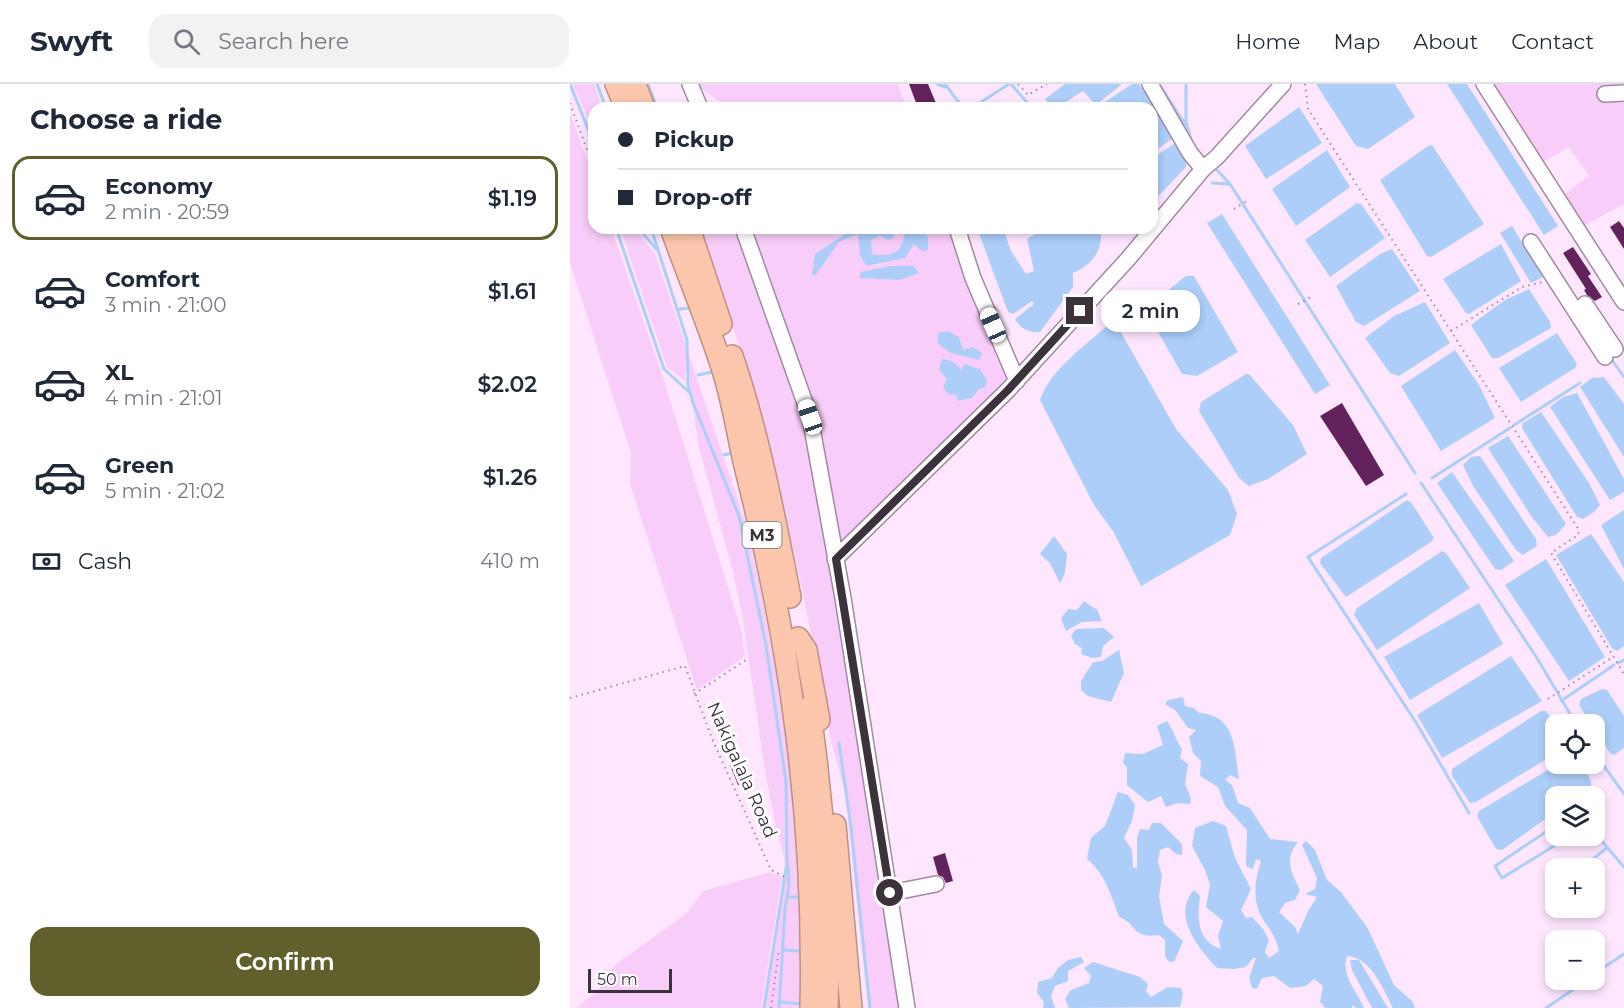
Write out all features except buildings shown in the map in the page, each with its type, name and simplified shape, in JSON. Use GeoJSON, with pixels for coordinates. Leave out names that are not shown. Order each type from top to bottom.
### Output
{"type":"FeatureCollection","features":[{"type":"Feature","properties":{"kind":"highway"},"geometry":{"type":"LineString","coordinates":[[616,84],[624,102]]}},
{"type":"Feature","properties":{"kind":"highway"},"geometry":{"type":"LineString","coordinates":[[634,84],[642,102]]}},
{"type":"Feature","properties":{"kind":"highway","name":"M3"},"geometry":{"type":"LineString","coordinates":[[673,234],[722,365],[764,539],[786,650],[806,815],[811,913],[811,1008]]}},
{"type":"Feature","properties":{"kind":"highway","name":"M3"},"geometry":{"type":"LineString","coordinates":[[691,234],[745,393],[770,494],[798,638],[818,778],[827,931],[827,1008]]}},
{"type":"Feature","properties":{"kind":"highway"},"geometry":{"type":"LineString","coordinates":[[798,638],[806,650],[833,803],[851,1008]]}},
{"type":"Feature","properties":{"kind":"street"},"geometry":{"type":"LineString","coordinates":[[690,84],[698,102]]}},
{"type":"Feature","properties":{"kind":"street"},"geometry":{"type":"LineString","coordinates":[[1150,84],[1190,153],[1203,168]]}},
{"type":"Feature","properties":{"kind":"street"},"geometry":{"type":"LineString","coordinates":[[1158,223],[1203,168],[1216,157],[1283,84]]}},
{"type":"Feature","properties":{"kind":"street"},"geometry":{"type":"LineString","coordinates":[[1484,84],[1624,302]]}},
{"type":"Feature","properties":{"kind":"street"},"geometry":{"type":"LineString","coordinates":[[1605,94],[1624,93]]}},
{"type":"Feature","properties":{"kind":"street"},"geometry":{"type":"LineString","coordinates":[[745,234],[810,417],[836,559],[907,1008]]}},
{"type":"Feature","properties":{"kind":"street"},"geometry":{"type":"LineString","coordinates":[[959,234],[973,278],[1017,381]]}},
{"type":"Feature","properties":{"kind":"street"},"geometry":{"type":"LineString","coordinates":[[836,559],[1017,381],[1149,234]]}},
{"type":"Feature","properties":{"kind":"street"},"geometry":{"type":"LineString","coordinates":[[1531,242],[1610,353],[1585,304]]}},
{"type":"Feature","properties":{"kind":"street"},"geometry":{"type":"LineString","coordinates":[[890,893],[936,884]]}},
{"type":"Feature","properties":{"kind":"path"},"geometry":{"type":"LineString","coordinates":[[1018,84],[1028,95],[1047,84]]}},
{"type":"Feature","properties":{"kind":"path"},"geometry":{"type":"LineString","coordinates":[[1305,84],[1308,109],[1579,530],[1578,535],[1551,553],[1624,674]]}},
{"type":"Feature","properties":{"kind":"path"},"geometry":{"type":"LineString","coordinates":[[570,103],[588,152]]}},
{"type":"Feature","properties":{"kind":"path"},"geometry":{"type":"LineString","coordinates":[[1234,209],[1247,201]]}},
{"type":"Feature","properties":{"kind":"path"},"geometry":{"type":"LineString","coordinates":[[1451,331],[1522,287],[1549,280]]}},
{"type":"Feature","properties":{"kind":"path"},"geometry":{"type":"LineString","coordinates":[[1298,304],[1311,297]]}},
{"type":"Feature","properties":{"kind":"path"},"geometry":{"type":"LineString","coordinates":[[1548,699],[1613,657]]}},
{"type":"Feature","properties":{"kind":"path"},"geometry":{"type":"LineString","coordinates":[[694,694],[746,660]]}},
{"type":"Feature","properties":{"kind":"path","name":"Nakigalala Road"},"geometry":{"type":"LineString","coordinates":[[570,698],[685,666],[694,694],[771,870],[785,877]]}},
{"type":"Feature","properties":{"kind":"path"},"geometry":{"type":"LineString","coordinates":[[771,1008],[779,949]]}},
{"type":"Feature","properties":{"kind":"shaded area"},"geometry":{"type":"Polygon","coordinates":[[[573,84],[594,84],[600,102],[588,102],[588,119],[573,84]]]}},
{"type":"Feature","properties":{"kind":"shaded area"},"geometry":{"type":"Polygon","coordinates":[[[695,84],[898,84],[905,102],[720,102],[695,84]]]}},
{"type":"Feature","properties":{"kind":"shaded area"},"geometry":{"type":"Polygon","coordinates":[[[1490,84],[1624,84],[1624,204],[1582,227],[1561,197],[1589,176],[1569,147],[1542,163],[1490,84]]]}},
{"type":"Feature","properties":{"kind":"shaded area"},"geometry":{"type":"Polygon","coordinates":[[[570,113],[588,162],[588,234],[613,234],[662,374],[741,629],[745,656],[697,690],[630,484],[631,453],[570,263],[570,113]]]}},
{"type":"Feature","properties":{"kind":"shaded area"},"geometry":{"type":"Polygon","coordinates":[[[622,234],[640,234],[655,254],[746,524],[790,742],[800,870],[801,1008],[762,1008],[786,864],[765,771],[743,620],[733,572],[698,444],[686,352],[685,381],[667,367],[622,234]]]}},
{"type":"Feature","properties":{"kind":"shaded area"},"geometry":{"type":"Polygon","coordinates":[[[700,234],[737,234],[800,408],[832,574],[900,1008],[868,1008],[845,792],[831,741],[802,588],[742,354],[700,234]]]}},
{"type":"Feature","properties":{"kind":"shaded area"},"geometry":{"type":"Polygon","coordinates":[[[751,234],[845,234],[815,254],[819,268],[839,242],[857,234],[859,234],[860,256],[867,266],[880,265],[911,249],[914,243],[928,236],[925,234],[953,234],[1013,379],[842,549],[831,512],[813,401],[751,234]],[[890,266],[865,272],[859,278],[900,280],[919,273],[914,266],[890,266]],[[962,370],[947,379],[943,387],[957,395],[957,401],[972,398],[980,389],[962,370]]]}},
{"type":"Feature","properties":{"kind":"shaded area"},"geometry":{"type":"Polygon","coordinates":[[[892,234],[905,234],[901,247],[897,251],[887,255],[872,254],[870,240],[880,236],[893,237],[892,234]]]}},
{"type":"Feature","properties":{"kind":"shaded area"},"geometry":{"type":"Polygon","coordinates":[[[770,872],[782,877],[761,1008],[576,1008],[597,992],[615,965],[688,912],[703,891],[770,872]]]}},
{"type":"Feature","properties":{"kind":"water"},"geometry":{"type":"Polygon","coordinates":[[[1065,84],[1122,84],[1100,102],[1093,102],[1083,91],[1066,102],[1047,102],[1045,99],[1065,84]]]}},
{"type":"Feature","properties":{"kind":"water"},"geometry":{"type":"Polygon","coordinates":[[[1132,84],[1139,84],[1151,102],[1105,102],[1132,84]]]}},
{"type":"Feature","properties":{"kind":"water"},"geometry":{"type":"Polygon","coordinates":[[[1316,84],[1395,84],[1415,117],[1368,149],[1356,146],[1316,84]]]}},
{"type":"Feature","properties":{"kind":"water"},"geometry":{"type":"Polygon","coordinates":[[[1447,84],[1467,84],[1558,226],[1544,235],[1447,84]]]}},
{"type":"Feature","properties":{"kind":"water"},"geometry":{"type":"Polygon","coordinates":[[[1299,107],[1322,143],[1266,179],[1245,146],[1299,107]]]}},
{"type":"Feature","properties":{"kind":"water"},"geometry":{"type":"Polygon","coordinates":[[[1158,112],[1173,133],[1172,139],[1158,149],[1158,112]]]}},
{"type":"Feature","properties":{"kind":"water"},"geometry":{"type":"Polygon","coordinates":[[[1177,142],[1187,160],[1186,167],[1158,197],[1158,154],[1177,142]]]}},
{"type":"Feature","properties":{"kind":"water"},"geometry":{"type":"Polygon","coordinates":[[[1432,145],[1484,224],[1431,257],[1427,256],[1380,180],[1432,145]]]}},
{"type":"Feature","properties":{"kind":"water"},"geometry":{"type":"Polygon","coordinates":[[[1327,150],[1350,187],[1296,226],[1272,189],[1327,150]]]}},
{"type":"Feature","properties":{"kind":"water"},"geometry":{"type":"Polygon","coordinates":[[[1357,203],[1361,204],[1385,238],[1330,277],[1305,240],[1357,203]]]}},
{"type":"Feature","properties":{"kind":"water"},"geometry":{"type":"Polygon","coordinates":[[[1222,214],[1330,385],[1315,394],[1207,223],[1222,214]]]}},
{"type":"Feature","properties":{"kind":"water"},"geometry":{"type":"Polygon","coordinates":[[[1512,226],[1543,277],[1531,283],[1500,233],[1512,226]]]}},
{"type":"Feature","properties":{"kind":"water"},"geometry":{"type":"Polygon","coordinates":[[[845,234],[858,234],[839,242],[815,276],[812,274],[815,254],[845,234]]]}},
{"type":"Feature","properties":{"kind":"water"},"geometry":{"type":"Polygon","coordinates":[[[858,234],[893,234],[894,237],[888,240],[880,236],[871,240],[872,254],[880,255],[897,251],[903,242],[904,234],[928,236],[928,250],[922,251],[914,244],[905,258],[867,266],[860,256],[858,234]]]}},
{"type":"Feature","properties":{"kind":"water"},"geometry":{"type":"Polygon","coordinates":[[[979,234],[1005,234],[1011,251],[1026,274],[1034,271],[1027,239],[1035,234],[1101,234],[1101,243],[1096,255],[1086,266],[1073,273],[1073,287],[1040,332],[1022,328],[1015,319],[1034,304],[1032,301],[1013,314],[1008,312],[979,234]]]}},
{"type":"Feature","properties":{"kind":"water"},"geometry":{"type":"Polygon","coordinates":[[[1501,244],[1521,281],[1469,314],[1466,313],[1443,279],[1501,244]]]}},
{"type":"Feature","properties":{"kind":"water"},"geometry":{"type":"Polygon","coordinates":[[[1392,249],[1420,291],[1364,326],[1356,322],[1336,286],[1380,254],[1392,249]]]}},
{"type":"Feature","properties":{"kind":"water"},"geometry":{"type":"Polygon","coordinates":[[[890,266],[914,266],[919,273],[900,280],[859,278],[861,272],[890,266]]]}},
{"type":"Feature","properties":{"kind":"water"},"geometry":{"type":"Polygon","coordinates":[[[1186,276],[1194,276],[1238,352],[1197,376],[1182,374],[1149,316],[1151,304],[1186,276]]]}},
{"type":"Feature","properties":{"kind":"water"},"geometry":{"type":"Polygon","coordinates":[[[1529,289],[1550,322],[1551,328],[1498,358],[1492,358],[1471,325],[1505,300],[1529,289]]]}},
{"type":"Feature","properties":{"kind":"water"},"geometry":{"type":"Polygon","coordinates":[[[1425,302],[1450,343],[1399,376],[1390,373],[1365,338],[1394,316],[1425,302]]]}},
{"type":"Feature","properties":{"kind":"water"},"geometry":{"type":"Polygon","coordinates":[[[1108,325],[1119,329],[1176,429],[1228,490],[1237,514],[1230,535],[1141,586],[1113,531],[1094,505],[1040,400],[1060,369],[1108,325]]]}},
{"type":"Feature","properties":{"kind":"water"},"geometry":{"type":"Polygon","coordinates":[[[948,331],[959,337],[963,350],[973,347],[982,353],[979,360],[951,353],[938,344],[938,333],[948,331]]]}},
{"type":"Feature","properties":{"kind":"water"},"geometry":{"type":"Polygon","coordinates":[[[1557,333],[1577,364],[1575,368],[1521,402],[1499,368],[1557,333]]]}},
{"type":"Feature","properties":{"kind":"water"},"geometry":{"type":"Polygon","coordinates":[[[1455,350],[1479,385],[1495,418],[1441,451],[1401,386],[1455,350]]]}},
{"type":"Feature","properties":{"kind":"water"},"geometry":{"type":"Polygon","coordinates":[[[942,359],[952,361],[962,370],[964,364],[980,369],[987,381],[985,387],[979,389],[972,398],[957,401],[957,395],[948,394],[943,387],[947,379],[939,370],[942,359]]]}},
{"type":"Feature","properties":{"kind":"water"},"geometry":{"type":"Polygon","coordinates":[[[1249,374],[1293,425],[1307,454],[1268,479],[1249,486],[1239,478],[1199,411],[1201,402],[1249,374]]]}},
{"type":"Feature","properties":{"kind":"water"},"geometry":{"type":"Polygon","coordinates":[[[1604,377],[1624,404],[1624,457],[1580,387],[1592,378],[1604,377]]]}},
{"type":"Feature","properties":{"kind":"water"},"geometry":{"type":"Polygon","coordinates":[[[1577,393],[1624,479],[1624,492],[1610,500],[1550,407],[1563,397],[1577,393]]]}},
{"type":"Feature","properties":{"kind":"water"},"geometry":{"type":"Polygon","coordinates":[[[1541,412],[1589,483],[1600,505],[1583,519],[1577,517],[1522,428],[1523,423],[1541,412]]]}},
{"type":"Feature","properties":{"kind":"water"},"geometry":{"type":"Polygon","coordinates":[[[1508,436],[1566,524],[1556,535],[1548,537],[1531,516],[1488,448],[1508,436]]]}},
{"type":"Feature","properties":{"kind":"water"},"geometry":{"type":"Polygon","coordinates":[[[1480,456],[1536,539],[1537,546],[1523,555],[1516,550],[1473,486],[1463,465],[1471,457],[1480,456]]]}},
{"type":"Feature","properties":{"kind":"water"},"geometry":{"type":"Polygon","coordinates":[[[1452,472],[1514,561],[1501,570],[1495,569],[1437,483],[1452,472]]]}},
{"type":"Feature","properties":{"kind":"water"},"geometry":{"type":"Polygon","coordinates":[[[1407,500],[1411,502],[1434,538],[1346,597],[1320,563],[1321,558],[1407,500]]]}},
{"type":"Feature","properties":{"kind":"water"},"geometry":{"type":"Polygon","coordinates":[[[1624,510],[1624,569],[1601,525],[1624,510]]]}},
{"type":"Feature","properties":{"kind":"water"},"geometry":{"type":"Polygon","coordinates":[[[1591,534],[1624,582],[1624,646],[1617,651],[1612,648],[1556,555],[1591,534]]]}},
{"type":"Feature","properties":{"kind":"water"},"geometry":{"type":"Polygon","coordinates":[[[1054,536],[1067,554],[1065,573],[1060,583],[1050,563],[1040,554],[1054,536]]]}},
{"type":"Feature","properties":{"kind":"water"},"geometry":{"type":"Polygon","coordinates":[[[1442,551],[1446,553],[1470,588],[1377,650],[1354,615],[1357,608],[1442,551]]]}},
{"type":"Feature","properties":{"kind":"water"},"geometry":{"type":"Polygon","coordinates":[[[1546,559],[1605,657],[1569,681],[1505,585],[1546,559]]]}},
{"type":"Feature","properties":{"kind":"water"},"geometry":{"type":"Polygon","coordinates":[[[1084,601],[1097,610],[1102,621],[1082,622],[1066,631],[1061,618],[1068,609],[1077,610],[1084,601]]]}},
{"type":"Feature","properties":{"kind":"water"},"geometry":{"type":"Polygon","coordinates":[[[1479,603],[1503,644],[1410,700],[1384,657],[1479,603]]]}},
{"type":"Feature","properties":{"kind":"water"},"geometry":{"type":"Polygon","coordinates":[[[1104,628],[1114,637],[1103,646],[1101,657],[1092,658],[1081,654],[1082,648],[1075,644],[1071,636],[1076,629],[1104,628]]]}},
{"type":"Feature","properties":{"kind":"water"},"geometry":{"type":"Polygon","coordinates":[[[1119,650],[1124,673],[1111,702],[1088,696],[1081,690],[1081,681],[1093,662],[1102,661],[1119,650]]]}},
{"type":"Feature","properties":{"kind":"water"},"geometry":{"type":"Polygon","coordinates":[[[1511,656],[1542,701],[1442,758],[1417,715],[1511,656]]]}},
{"type":"Feature","properties":{"kind":"water"},"geometry":{"type":"Polygon","coordinates":[[[1602,689],[1607,690],[1624,716],[1624,748],[1614,755],[1610,753],[1605,745],[1605,714],[1585,714],[1579,705],[1581,699],[1602,689]]]}},
{"type":"Feature","properties":{"kind":"water"},"geometry":{"type":"Polygon","coordinates":[[[1183,697],[1185,706],[1221,720],[1227,727],[1234,746],[1239,779],[1230,775],[1225,780],[1232,785],[1238,803],[1250,808],[1270,839],[1298,842],[1291,854],[1290,866],[1300,890],[1295,900],[1285,903],[1279,912],[1295,927],[1298,934],[1317,897],[1305,894],[1315,889],[1317,878],[1302,845],[1306,841],[1315,850],[1327,880],[1341,892],[1367,927],[1394,985],[1412,1001],[1415,1008],[1393,1008],[1370,968],[1356,958],[1347,956],[1346,970],[1350,983],[1364,1008],[1356,1008],[1353,1005],[1352,1008],[1325,1008],[1320,1002],[1323,986],[1314,979],[1306,986],[1290,988],[1274,976],[1262,978],[1257,989],[1252,988],[1249,978],[1256,958],[1253,958],[1246,967],[1217,968],[1202,951],[1190,931],[1185,910],[1194,890],[1200,896],[1199,920],[1203,935],[1221,949],[1218,936],[1223,921],[1206,907],[1210,885],[1192,846],[1195,828],[1213,821],[1226,826],[1235,858],[1251,889],[1241,910],[1246,918],[1252,917],[1263,929],[1269,940],[1265,952],[1269,958],[1279,951],[1277,942],[1257,907],[1256,884],[1261,861],[1256,859],[1253,869],[1246,866],[1247,830],[1225,806],[1218,787],[1200,776],[1201,761],[1193,753],[1189,737],[1196,730],[1188,728],[1175,710],[1165,704],[1168,700],[1183,697]]]}},
{"type":"Feature","properties":{"kind":"water"},"geometry":{"type":"Polygon","coordinates":[[[1541,711],[1546,711],[1548,714],[1545,714],[1545,760],[1476,802],[1470,803],[1452,776],[1452,769],[1541,711]]]}},
{"type":"Feature","properties":{"kind":"water"},"geometry":{"type":"Polygon","coordinates":[[[1167,721],[1182,749],[1180,758],[1188,764],[1185,784],[1191,798],[1190,804],[1178,803],[1166,807],[1161,796],[1148,802],[1127,785],[1127,767],[1123,763],[1125,753],[1143,754],[1163,745],[1157,726],[1167,721]]]}},
{"type":"Feature","properties":{"kind":"water"},"geometry":{"type":"Polygon","coordinates":[[[1545,772],[1545,774],[1587,774],[1591,781],[1591,786],[1545,786],[1545,819],[1502,850],[1496,849],[1477,816],[1479,811],[1545,772]]]}},
{"type":"Feature","properties":{"kind":"water"},"geometry":{"type":"Polygon","coordinates":[[[1118,792],[1128,795],[1135,805],[1132,821],[1124,838],[1132,850],[1133,867],[1137,869],[1137,838],[1140,829],[1149,830],[1152,823],[1161,823],[1182,844],[1182,855],[1176,854],[1168,847],[1160,850],[1158,862],[1162,876],[1159,896],[1164,924],[1183,941],[1174,962],[1168,961],[1165,956],[1165,940],[1159,935],[1150,936],[1139,933],[1119,917],[1103,878],[1087,859],[1091,838],[1105,826],[1118,792]]]}},
{"type":"Feature","properties":{"kind":"water"},"geometry":{"type":"Polygon","coordinates":[[[1081,957],[1084,962],[1068,971],[1068,981],[1055,986],[1051,996],[1055,1008],[1043,1008],[1044,1002],[1037,993],[1038,982],[1052,978],[1058,968],[1068,960],[1081,957]]]}},
{"type":"Feature","properties":{"kind":"water"},"geometry":{"type":"Polygon","coordinates":[[[1350,960],[1359,960],[1388,1008],[1372,1008],[1352,970],[1350,960]]]}},
{"type":"Feature","properties":{"kind":"water"},"geometry":{"type":"Polygon","coordinates":[[[1093,962],[1140,977],[1148,984],[1146,991],[1151,997],[1168,987],[1181,988],[1183,994],[1180,1007],[1069,1008],[1065,999],[1071,990],[1089,983],[1091,976],[1084,968],[1093,962]]]}},
{"type":"Feature","properties":{"kind":"waterway"},"geometry":{"type":"LineString","coordinates":[[570,84],[588,129]]}},
{"type":"Feature","properties":{"kind":"waterway"},"geometry":{"type":"LineString","coordinates":[[597,84],[604,102]]}},
{"type":"Feature","properties":{"kind":"waterway"},"geometry":{"type":"LineString","coordinates":[[648,84],[655,102]]}},
{"type":"Feature","properties":{"kind":"waterway"},"geometry":{"type":"LineString","coordinates":[[937,84],[945,87]]}},
{"type":"Feature","properties":{"kind":"waterway"},"geometry":{"type":"LineString","coordinates":[[945,84],[958,102]]}},
{"type":"Feature","properties":{"kind":"waterway"},"geometry":{"type":"LineString","coordinates":[[981,102],[1009,84]]}},
{"type":"Feature","properties":{"kind":"waterway"},"geometry":{"type":"LineString","coordinates":[[1011,84],[1027,102]]}},
{"type":"Feature","properties":{"kind":"waterway"},"geometry":{"type":"LineString","coordinates":[[1159,84],[1185,124]]}},
{"type":"Feature","properties":{"kind":"waterway"},"geometry":{"type":"LineString","coordinates":[[1186,84],[1186,122],[1192,143]]}},
{"type":"Feature","properties":{"kind":"waterway"},"geometry":{"type":"LineString","coordinates":[[1217,170],[1230,184],[1415,473]]}},
{"type":"Feature","properties":{"kind":"waterway"},"geometry":{"type":"LineString","coordinates":[[1212,183],[1230,184]]}},
{"type":"Feature","properties":{"kind":"waterway"},"geometry":{"type":"LineString","coordinates":[[618,234],[664,369],[689,392]]}},
{"type":"Feature","properties":{"kind":"waterway"},"geometry":{"type":"LineString","coordinates":[[643,234],[658,251]]}},
{"type":"Feature","properties":{"kind":"waterway"},"geometry":{"type":"LineString","coordinates":[[653,234],[687,340],[688,385],[693,403],[739,516],[766,645],[786,782],[787,862],[764,1008]]}},
{"type":"Feature","properties":{"kind":"waterway"},"geometry":{"type":"LineString","coordinates":[[680,309],[688,308]]}},
{"type":"Feature","properties":{"kind":"waterway"},"geometry":{"type":"LineString","coordinates":[[1612,360],[1624,377]]}},
{"type":"Feature","properties":{"kind":"waterway"},"geometry":{"type":"LineString","coordinates":[[698,375],[712,372]]}},
{"type":"Feature","properties":{"kind":"waterway"},"geometry":{"type":"LineString","coordinates":[[1514,425],[1580,383]]}},
{"type":"Feature","properties":{"kind":"waterway"},"geometry":{"type":"LineString","coordinates":[[1432,478],[1510,428]]}},
{"type":"Feature","properties":{"kind":"waterway"},"geometry":{"type":"LineString","coordinates":[[724,455],[735,452]]}},
{"type":"Feature","properties":{"kind":"waterway"},"geometry":{"type":"LineString","coordinates":[[1421,483],[1537,658],[1570,714]]}},
{"type":"Feature","properties":{"kind":"waterway"},"geometry":{"type":"LineString","coordinates":[[1406,494],[1308,557],[1417,724],[1469,813]]}},
{"type":"Feature","properties":{"kind":"waterway"},"geometry":{"type":"LineString","coordinates":[[1618,663],[1624,660]]}},
{"type":"Feature","properties":{"kind":"waterway"},"geometry":{"type":"LineString","coordinates":[[1561,701],[1614,665]]}},
{"type":"Feature","properties":{"kind":"waterway"},"geometry":{"type":"LineString","coordinates":[[839,743],[851,827],[870,1008]]}},
{"type":"Feature","properties":{"kind":"waterway"},"geometry":{"type":"LineString","coordinates":[[1605,767],[1624,794]]}},
{"type":"Feature","properties":{"kind":"waterway"},"geometry":{"type":"LineString","coordinates":[[1545,832],[1495,866],[1502,878],[1554,846]]}},
{"type":"Feature","properties":{"kind":"waterway"},"geometry":{"type":"LineString","coordinates":[[1605,845],[1624,867]]}},
{"type":"Feature","properties":{"kind":"waterway"},"geometry":{"type":"LineString","coordinates":[[1594,858],[1607,848]]}},
{"type":"Feature","properties":{"kind":"waterway"},"geometry":{"type":"LineString","coordinates":[[779,1008],[785,909],[789,885],[788,866]]}},
{"type":"Feature","properties":{"kind":"waterway"},"geometry":{"type":"LineString","coordinates":[[787,897],[800,897]]}},
{"type":"Feature","properties":{"kind":"waterway"},"geometry":{"type":"LineString","coordinates":[[783,950],[801,951]]}},
{"type":"Feature","properties":{"kind":"waterway"},"geometry":{"type":"LineString","coordinates":[[1605,967],[1624,954]]}},
{"type":"Feature","properties":{"kind":"waterway"},"geometry":{"type":"LineString","coordinates":[[1546,1008],[1572,990]]}},
{"type":"Feature","properties":{"kind":"waterway"},"geometry":{"type":"LineString","coordinates":[[780,1002],[802,1004]]}},
{"type":"Feature","properties":{"kind":"route"},"geometry":{"type":"LineString","coordinates":[[890,893],[836,559],[1008,390],[1080,311]]}}]}
